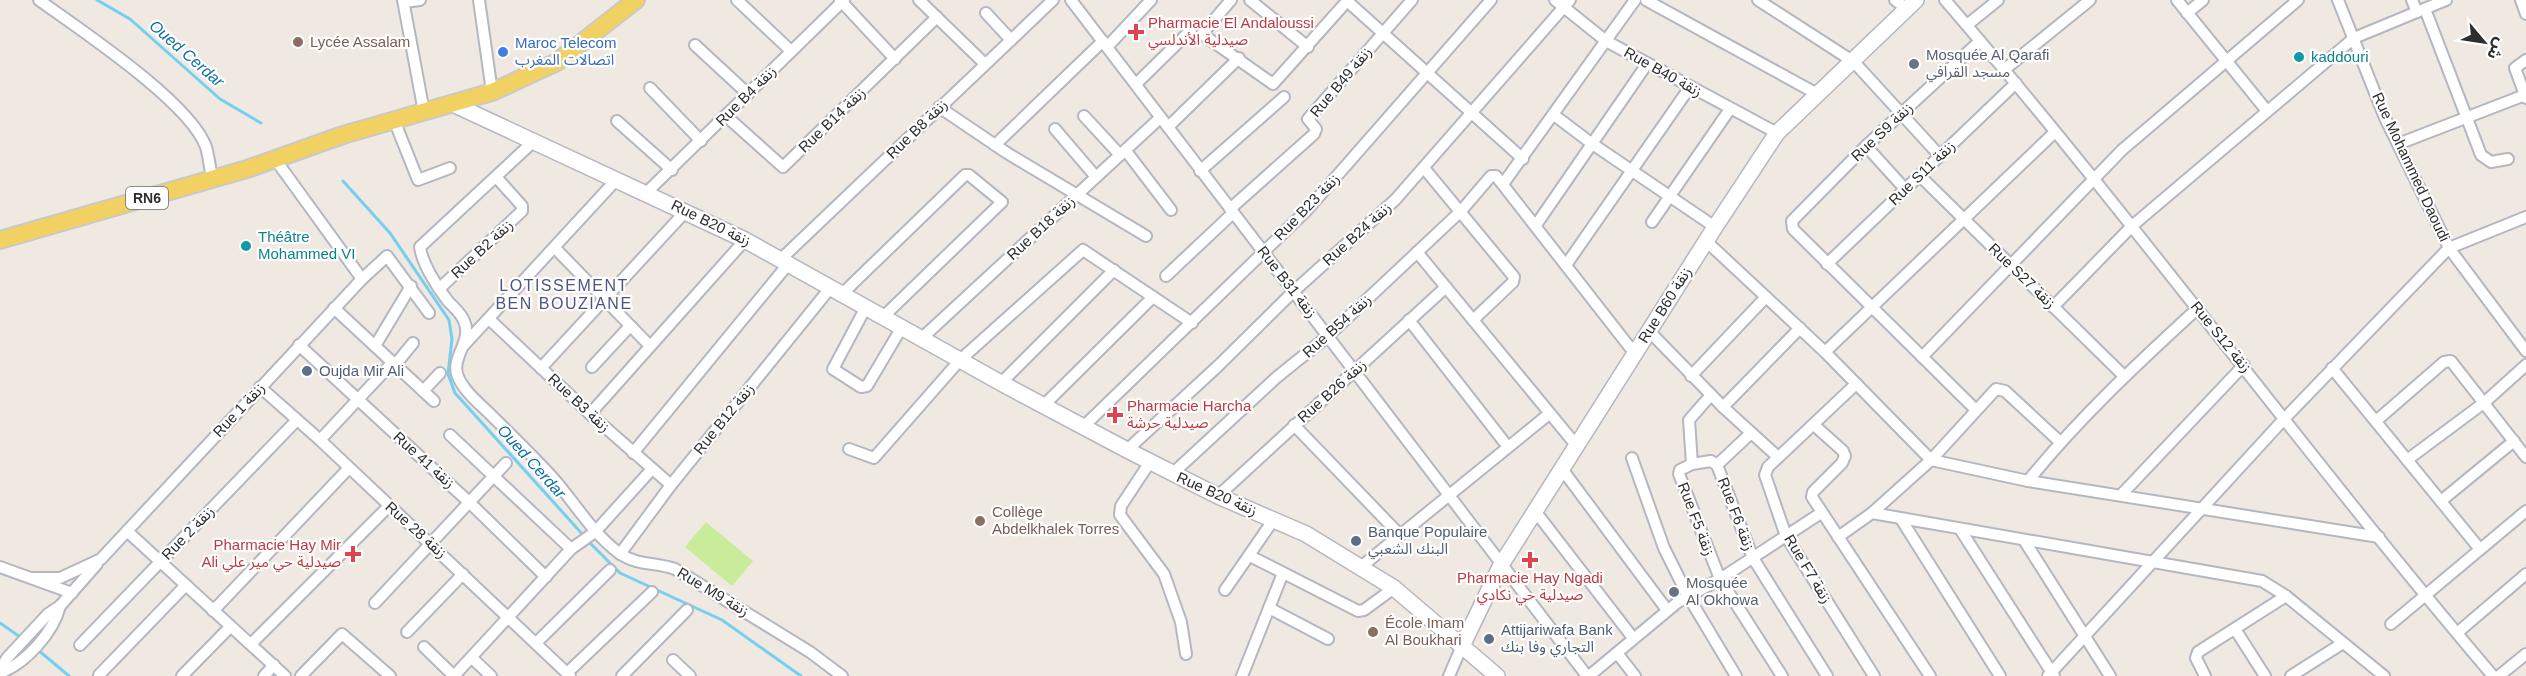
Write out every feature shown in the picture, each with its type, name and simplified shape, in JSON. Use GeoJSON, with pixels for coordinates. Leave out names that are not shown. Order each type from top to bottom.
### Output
{"type":"FeatureCollection","features":[{"type":"Feature","properties":{"kind":"main road","name":"RN6"},"geometry":{"type":"LineString","coordinates":[[0,240],[212,179],[394,120],[492,92],[557,62],[631,2]]}},
{"type":"Feature","properties":{"kind":"street"},"geometry":{"type":"LineString","coordinates":[[39,0],[130,67],[175,108],[206,147],[212,179]]}},
{"type":"Feature","properties":{"kind":"street"},"geometry":{"type":"LineString","coordinates":[[420,0],[403,1],[424,111]]}},
{"type":"Feature","properties":{"kind":"street"},"geometry":{"type":"LineString","coordinates":[[479,0],[492,92]]}},
{"type":"Feature","properties":{"kind":"street"},"geometry":{"type":"LineString","coordinates":[[736,0],[791,51]]}},
{"type":"Feature","properties":{"kind":"street"},"geometry":{"type":"LineString","coordinates":[[919,0],[985,64]]}},
{"type":"Feature","properties":{"kind":"street","name":"Rue B8 زنقة"},"geometry":{"type":"LineString","coordinates":[[633,453],[785,261],[939,107],[1053,0]]}},
{"type":"Feature","properties":{"kind":"street","name":"Rue B31 زنقة"},"geometry":{"type":"LineString","coordinates":[[1071,0],[1588,676]]}},
{"type":"Feature","properties":{"kind":"street"},"geometry":{"type":"LineString","coordinates":[[995,145],[1151,0]]}},
{"type":"Feature","properties":{"kind":"street"},"geometry":{"type":"LineString","coordinates":[[1231,0],[1203,34],[1273,84],[1347,0],[1523,159]]}},
{"type":"Feature","properties":{"kind":"street"},"geometry":{"type":"LineString","coordinates":[[1250,0],[1308,46]]}},
{"type":"Feature","properties":{"kind":"street","name":"Rue B49 زنقة"},"geometry":{"type":"LineString","coordinates":[[1231,211],[1314,134],[1316,129],[1308,119],[1412,0]]}},
{"type":"Feature","properties":{"kind":"street","name":"Rue B23 زنقة"},"geometry":{"type":"LineString","coordinates":[[1083,427],[1320,196],[1491,0]]}},
{"type":"Feature","properties":{"kind":"street","name":"Rue B54 زنقة"},"geometry":{"type":"LineString","coordinates":[[1172,474],[1277,377],[1328,336],[1461,211],[1490,177],[1500,180],[1523,159],[1635,0]]}},
{"type":"Feature","properties":{"kind":"street"},"geometry":{"type":"LineString","coordinates":[[1646,0],[1819,95]]}},
{"type":"Feature","properties":{"kind":"street"},"geometry":{"type":"LineString","coordinates":[[1758,0],[1854,62],[1940,156]]}},
{"type":"Feature","properties":{"kind":"street","name":"Rue S12 زنقة"},"geometry":{"type":"LineString","coordinates":[[1945,0],[2094,178],[2379,537],[2493,676]]}},
{"type":"Feature","properties":{"kind":"street"},"geometry":{"type":"LineString","coordinates":[[1966,25],[1998,0]]}},
{"type":"Feature","properties":{"kind":"street"},"geometry":{"type":"LineString","coordinates":[[2177,0],[2267,111]]}},
{"type":"Feature","properties":{"kind":"street"},"geometry":{"type":"LineString","coordinates":[[2187,13],[2203,0]]}},
{"type":"Feature","properties":{"kind":"street"},"geometry":{"type":"LineString","coordinates":[[1922,357],[2129,143],[2298,0]]}},
{"type":"Feature","properties":{"kind":"street","name":"Rue Mohammed Daoudi"},"geometry":{"type":"LineString","coordinates":[[2338,0],[2398,144],[2449,248],[2526,351]]}},
{"type":"Feature","properties":{"kind":"street"},"geometry":{"type":"LineString","coordinates":[[2412,0],[2421,10],[2485,160],[2491,162],[2508,159]]}},
{"type":"Feature","properties":{"kind":"street"},"geometry":{"type":"LineString","coordinates":[[2054,307],[2132,226],[2354,38],[2446,0]]}},
{"type":"Feature","properties":{"kind":"street"},"geometry":{"type":"LineString","coordinates":[[2521,0],[2526,14]]}},
{"type":"Feature","properties":{"kind":"street"},"geometry":{"type":"LineString","coordinates":[[842,1],[895,59]]}},
{"type":"Feature","properties":{"kind":"street","name":"Rue B4 زنقة"},"geometry":{"type":"LineString","coordinates":[[647,192],[842,1]]}},
{"type":"Feature","properties":{"kind":"street","name":"Rue B40 زنقة"},"geometry":{"type":"LineString","coordinates":[[1563,2],[1606,41],[1777,133]]}},
{"type":"Feature","properties":{"kind":"street","name":"Rue B24 زنقة"},"geometry":{"type":"LineString","coordinates":[[1127,450],[1218,366],[1294,291],[1386,208],[1473,112],[1563,2]]}},
{"type":"Feature","properties":{"kind":"street"},"geometry":{"type":"LineString","coordinates":[[2005,69],[2084,2]]}},
{"type":"Feature","properties":{"kind":"street","name":"Rue B60 زنقة"},"geometry":{"type":"LineString","coordinates":[[1462,646],[1502,565],[1648,331],[1777,133],[1854,62],[1906,3]]}},
{"type":"Feature","properties":{"kind":"street"},"geometry":{"type":"LineString","coordinates":[[986,13],[1011,40]]}},
{"type":"Feature","properties":{"kind":"street","name":"Rue B14 زنقة"},"geometry":{"type":"LineString","coordinates":[[726,116],[783,167],[937,17]]}},
{"type":"Feature","properties":{"kind":"street"},"geometry":{"type":"LineString","coordinates":[[1136,84],[1191,30]]}},
{"type":"Feature","properties":{"kind":"street","name":"Rue S9 زنقة"},"geometry":{"type":"LineString","coordinates":[[1827,264],[1793,229],[1793,218],[1866,146],[1980,41]]}},
{"type":"Feature","properties":{"kind":"street"},"geometry":{"type":"LineString","coordinates":[[695,45],[748,94]]}},
{"type":"Feature","properties":{"kind":"street"},"geometry":{"type":"LineString","coordinates":[[1168,128],[1239,58]]}},
{"type":"Feature","properties":{"kind":"street"},"geometry":{"type":"LineString","coordinates":[[2398,144],[2525,97],[2515,68],[2526,60]]}},
{"type":"Feature","properties":{"kind":"street"},"geometry":{"type":"LineString","coordinates":[[1536,225],[1647,64]]}},
{"type":"Feature","properties":{"kind":"street","name":"Rue S11 زنقة"},"geometry":{"type":"LineString","coordinates":[[1827,264],[2016,83]]}},
{"type":"Feature","properties":{"kind":"street"},"geometry":{"type":"LineString","coordinates":[[1566,265],[1690,87]]}},
{"type":"Feature","properties":{"kind":"street"},"geometry":{"type":"LineString","coordinates":[[650,88],[701,141]]}},
{"type":"Feature","properties":{"kind":"street"},"geometry":{"type":"LineString","coordinates":[[1200,171],[1284,97]]}},
{"type":"Feature","properties":{"kind":"street","name":"Rue B20 زنقة"},"geometry":{"type":"LineString","coordinates":[[453,104],[647,192],[746,240],[1001,383],[1172,474],[1306,534],[1362,566],[1394,588],[1497,676]]}},
{"type":"Feature","properties":{"kind":"street"},"geometry":{"type":"LineString","coordinates":[[939,107],[995,145],[1146,237]]}},
{"type":"Feature","properties":{"kind":"street"},"geometry":{"type":"LineString","coordinates":[[1652,222],[1730,109]]}},
{"type":"Feature","properties":{"kind":"street"},"geometry":{"type":"LineString","coordinates":[[1554,115],[1630,170],[1715,226]]}},
{"type":"Feature","properties":{"kind":"street"},"geometry":{"type":"LineString","coordinates":[[1084,116],[1123,153],[1171,210]]}},
{"type":"Feature","properties":{"kind":"street","name":"Rue B18 زنقة"},"geometry":{"type":"LineString","coordinates":[[922,338],[1160,118]]}},
{"type":"Feature","properties":{"kind":"street"},"geometry":{"type":"LineString","coordinates":[[394,120],[417,180],[450,168]]}},
{"type":"Feature","properties":{"kind":"street"},"geometry":{"type":"LineString","coordinates":[[616,122],[672,170]]}},
{"type":"Feature","properties":{"kind":"street"},"geometry":{"type":"LineString","coordinates":[[1054,129],[1096,177]]}},
{"type":"Feature","properties":{"kind":"street"},"geometry":{"type":"LineString","coordinates":[[1826,352],[2055,132]]}},
{"type":"Feature","properties":{"kind":"street","name":"Rue B2 زنقة"},"geometry":{"type":"LineString","coordinates":[[497,178],[522,206],[522,210],[440,288],[420,247],[497,178],[534,141]]}},
{"type":"Feature","properties":{"kind":"street"},"geometry":{"type":"LineString","coordinates":[[1866,146],[1905,189]]}},
{"type":"Feature","properties":{"kind":"street"},"geometry":{"type":"LineString","coordinates":[[281,157],[362,279]]}},
{"type":"Feature","properties":{"kind":"street"},"geometry":{"type":"LineString","coordinates":[[1424,168],[1514,279],[1473,320]]}},
{"type":"Feature","properties":{"kind":"street","name":"Rue B12 زنقة"},"geometry":{"type":"LineString","coordinates":[[620,554],[671,485],[837,290],[965,175],[972,177],[1002,202],[883,317]]}},
{"type":"Feature","properties":{"kind":"street","name":"Rue S27 زنقة"},"geometry":{"type":"LineString","coordinates":[[1920,176],[2009,266],[2124,376]]}},
{"type":"Feature","properties":{"kind":"street"},"geometry":{"type":"LineString","coordinates":[[464,345],[555,248],[616,178]]}},
{"type":"Feature","properties":{"kind":"street"},"geometry":{"type":"LineString","coordinates":[[1500,180],[1635,354]]}},
{"type":"Feature","properties":{"kind":"street"},"geometry":{"type":"LineString","coordinates":[[541,368],[686,211]]}},
{"type":"Feature","properties":{"kind":"street"},"geometry":{"type":"LineString","coordinates":[[1166,276],[1231,211]]}},
{"type":"Feature","properties":{"kind":"street"},"geometry":{"type":"LineString","coordinates":[[1960,529],[2051,675],[2285,418],[2449,248],[2526,217]]}},
{"type":"Feature","properties":{"kind":"street"},"geometry":{"type":"LineString","coordinates":[[590,414],[746,240]]}},
{"type":"Feature","properties":{"kind":"street"},"geometry":{"type":"LineString","coordinates":[[1706,241],[1826,352],[1931,460],[2028,481],[2379,537]]}},
{"type":"Feature","properties":{"kind":"street"},"geometry":{"type":"LineString","coordinates":[[555,248],[650,346]]}},
{"type":"Feature","properties":{"kind":"street"},"geometry":{"type":"LineString","coordinates":[[849,449],[874,458],[960,360],[1081,251],[1086,251],[1192,323]]}},
{"type":"Feature","properties":{"kind":"street"},"geometry":{"type":"LineString","coordinates":[[1417,252],[1548,414],[1576,445]]}},
{"type":"Feature","properties":{"kind":"street","name":"Rue زنقة 1"},"geometry":{"type":"LineString","coordinates":[[0,671],[7,658],[48,614],[60,606],[362,279],[387,256],[411,286]]}},
{"type":"Feature","properties":{"kind":"street"},"geometry":{"type":"LineString","coordinates":[[1827,264],[1976,410]]}},
{"type":"Feature","properties":{"kind":"street"},"geometry":{"type":"LineString","coordinates":[[1001,383],[1114,270]]}},
{"type":"Feature","properties":{"kind":"street"},"geometry":{"type":"LineString","coordinates":[[375,346],[411,286],[429,313]]}},
{"type":"Feature","properties":{"kind":"street","name":"Rue B26 زنقة"},"geometry":{"type":"LineString","coordinates":[[1218,496],[1446,287]]}},
{"type":"Feature","properties":{"kind":"street","name":"Rue M9 زنقة"},"geometry":{"type":"LineString","coordinates":[[440,288],[464,320],[467,332],[456,371],[464,385],[552,478],[594,533],[620,554],[640,564],[675,569],[810,652],[842,676]]}},
{"type":"Feature","properties":{"kind":"street"},"geometry":{"type":"LineString","coordinates":[[1043,406],[1153,297]]}},
{"type":"Feature","properties":{"kind":"street"},"geometry":{"type":"LineString","coordinates":[[1691,376],[1766,297]]}},
{"type":"Feature","properties":{"kind":"street"},"geometry":{"type":"LineString","coordinates":[[866,307],[833,369],[861,387],[867,386],[902,327]]}},
{"type":"Feature","properties":{"kind":"street"},"geometry":{"type":"LineString","coordinates":[[334,308],[434,401]]}},
{"type":"Feature","properties":{"kind":"street"},"geometry":{"type":"LineString","coordinates":[[2028,481],[2060,442],[2124,376],[2198,308]]}},
{"type":"Feature","properties":{"kind":"street","name":"Rue B3 زنقة"},"geometry":{"type":"LineString","coordinates":[[489,319],[590,414],[671,485]]}},
{"type":"Feature","properties":{"kind":"street"},"geometry":{"type":"LineString","coordinates":[[1409,320],[1508,447]]}},
{"type":"Feature","properties":{"kind":"street"},"geometry":{"type":"LineString","coordinates":[[591,368],[630,326]]}},
{"type":"Feature","properties":{"kind":"street"},"geometry":{"type":"LineString","coordinates":[[1723,407],[1800,328]]}},
{"type":"Feature","properties":{"kind":"street"},"geometry":{"type":"LineString","coordinates":[[1648,331],[1691,376],[1778,458],[1856,384]]}},
{"type":"Feature","properties":{"kind":"street"},"geometry":{"type":"LineString","coordinates":[[320,440],[413,343]]}},
{"type":"Feature","properties":{"kind":"street","name":"Rue 41 زنقة"},"geometry":{"type":"LineString","coordinates":[[299,345],[470,503],[546,577]]}},
{"type":"Feature","properties":{"kind":"street"},"geometry":{"type":"LineString","coordinates":[[2376,421],[2448,361],[2455,364],[2526,457]]}},
{"type":"Feature","properties":{"kind":"street"},"geometry":{"type":"LineString","coordinates":[[2121,495],[2244,365]]}},
{"type":"Feature","properties":{"kind":"street"},"geometry":{"type":"LineString","coordinates":[[2407,460],[2485,402],[2526,365]]}},
{"type":"Feature","properties":{"kind":"street"},"geometry":{"type":"LineString","coordinates":[[2332,368],[2480,549]]}},
{"type":"Feature","properties":{"kind":"street"},"geometry":{"type":"LineString","coordinates":[[423,391],[440,373]]}},
{"type":"Feature","properties":{"kind":"street","name":"Rue 28 زنقة"},"geometry":{"type":"LineString","coordinates":[[260,387],[431,543],[569,675]]}},
{"type":"Feature","properties":{"kind":"street"},"geometry":{"type":"LineString","coordinates":[[1838,537],[1872,513],[1931,460],[1996,389],[2001,389],[2060,442]]}},
{"type":"Feature","properties":{"kind":"street","name":"Rue F5 زنقة"},"geometry":{"type":"LineString","coordinates":[[1711,395],[1688,422],[1692,464],[1680,470],[1679,474],[1720,579],[1782,676]]}},
{"type":"Feature","properties":{"kind":"street"},"geometry":{"type":"LineString","coordinates":[[1362,566],[1548,414]]}},
{"type":"Feature","properties":{"kind":"street","name":"Rue 2 زنقة"},"geometry":{"type":"LineString","coordinates":[[80,645],[296,421]]}},
{"type":"Feature","properties":{"kind":"street"},"geometry":{"type":"LineString","coordinates":[[1814,424],[1843,451],[1845,456],[1842,463],[1813,492],[1814,500],[1930,676]]}},
{"type":"Feature","properties":{"kind":"street"},"geometry":{"type":"LineString","coordinates":[[1294,425],[1400,535]]}},
{"type":"Feature","properties":{"kind":"street"},"geometry":{"type":"LineString","coordinates":[[1717,465],[1751,433]]}},
{"type":"Feature","properties":{"kind":"street"},"geometry":{"type":"LineString","coordinates":[[450,435],[571,549]]}},
{"type":"Feature","properties":{"kind":"street"},"geometry":{"type":"LineString","coordinates":[[2441,501],[2514,441]]}},
{"type":"Feature","properties":{"kind":"street"},"geometry":{"type":"LineString","coordinates":[[1632,458],[1664,548],[1688,596],[1736,676]]}},
{"type":"Feature","properties":{"kind":"street","name":"Rue F7 زنقة"},"geometry":{"type":"LineString","coordinates":[[1778,458],[1768,467],[1765,475],[1786,536],[1874,676]]}},
{"type":"Feature","properties":{"kind":"street","name":"Rue F6 زنقة"},"geometry":{"type":"LineString","coordinates":[[1692,464],[1711,461],[1717,465],[1753,558],[1827,676]]}},
{"type":"Feature","properties":{"kind":"street"},"geometry":{"type":"LineString","coordinates":[[1150,462],[1121,506],[1120,515],[1164,574],[1181,622],[1186,654]]}},
{"type":"Feature","properties":{"kind":"street"},"geometry":{"type":"LineString","coordinates":[[375,603],[506,463]]}},
{"type":"Feature","properties":{"kind":"street"},"geometry":{"type":"LineString","coordinates":[[213,611],[349,468]]}},
{"type":"Feature","properties":{"kind":"street"},"geometry":{"type":"LineString","coordinates":[[424,647],[454,676],[571,549],[594,533],[652,469]]}},
{"type":"Feature","properties":{"kind":"street"},"geometry":{"type":"LineString","coordinates":[[1562,470],[1667,610]]}},
{"type":"Feature","properties":{"kind":"street"},"geometry":{"type":"LineString","coordinates":[[251,644],[389,506]]}},
{"type":"Feature","properties":{"kind":"street"},"geometry":{"type":"LineString","coordinates":[[2391,624],[2526,511]]}},
{"type":"Feature","properties":{"kind":"street"},"geometry":{"type":"LineString","coordinates":[[1535,512],[1633,638]]}},
{"type":"Feature","properties":{"kind":"street"},"geometry":{"type":"LineString","coordinates":[[1588,676],[1667,610],[1720,579],[1821,513]]}},
{"type":"Feature","properties":{"kind":"street"},"geometry":{"type":"LineString","coordinates":[[1872,513],[2262,581],[2286,596],[2384,676]]}},
{"type":"Feature","properties":{"kind":"street"},"geometry":{"type":"LineString","coordinates":[[1225,590],[1274,519]]}},
{"type":"Feature","properties":{"kind":"street"},"geometry":{"type":"LineString","coordinates":[[1901,519],[2000,676]]}},
{"type":"Feature","properties":{"kind":"street"},"geometry":{"type":"LineString","coordinates":[[127,531],[285,676]]}},
{"type":"Feature","properties":{"kind":"street"},"geometry":{"type":"LineString","coordinates":[[2024,540],[2110,676]]}},
{"type":"Feature","properties":{"kind":"street"},"geometry":{"type":"LineString","coordinates":[[1250,556],[1358,611],[1364,610],[1394,588]]}},
{"type":"Feature","properties":{"kind":"street"},"geometry":{"type":"LineString","coordinates":[[34,578],[60,578],[101,559]]}},
{"type":"Feature","properties":{"kind":"street"},"geometry":{"type":"LineString","coordinates":[[0,567],[72,593]]}},
{"type":"Feature","properties":{"kind":"street"},"geometry":{"type":"LineString","coordinates":[[536,643],[610,570]]}},
{"type":"Feature","properties":{"kind":"street"},"geometry":{"type":"LineString","coordinates":[[1242,676],[1283,573]]}},
{"type":"Feature","properties":{"kind":"street"},"geometry":{"type":"LineString","coordinates":[[407,632],[463,574]]}},
{"type":"Feature","properties":{"kind":"street"},"geometry":{"type":"LineString","coordinates":[[2457,633],[2526,574]]}},
{"type":"Feature","properties":{"kind":"street"},"geometry":{"type":"LineString","coordinates":[[99,675],[186,585]]}},
{"type":"Feature","properties":{"kind":"street"},"geometry":{"type":"LineString","coordinates":[[569,675],[651,592]]}},
{"type":"Feature","properties":{"kind":"street"},"geometry":{"type":"LineString","coordinates":[[2205,676],[2197,663],[2196,655],[2286,596]]}},
{"type":"Feature","properties":{"kind":"street"},"geometry":{"type":"LineString","coordinates":[[0,671],[15,667],[56,623],[60,606]]}},
{"type":"Feature","properties":{"kind":"street"},"geometry":{"type":"LineString","coordinates":[[1269,608],[1328,639]]}},
{"type":"Feature","properties":{"kind":"street"},"geometry":{"type":"LineString","coordinates":[[622,676],[687,610]]}},
{"type":"Feature","properties":{"kind":"street"},"geometry":{"type":"LineString","coordinates":[[182,676],[230,627]]}},
{"type":"Feature","properties":{"kind":"street"},"geometry":{"type":"LineString","coordinates":[[2235,629],[2265,676]]}},
{"type":"Feature","properties":{"kind":"street"},"geometry":{"type":"LineString","coordinates":[[301,676],[344,634],[388,675]]}},
{"type":"Feature","properties":{"kind":"street"},"geometry":{"type":"LineString","coordinates":[[2291,676],[2343,644]]}},
{"type":"Feature","properties":{"kind":"street"},"geometry":{"type":"LineString","coordinates":[[1449,676],[1462,646]]}},
{"type":"Feature","properties":{"kind":"street"},"geometry":{"type":"LineString","coordinates":[[1617,653],[1635,676]]}},
{"type":"Feature","properties":{"kind":"street"},"geometry":{"type":"LineString","coordinates":[[2499,676],[2526,654]]}},
{"type":"Feature","properties":{"kind":"street"},"geometry":{"type":"LineString","coordinates":[[472,658],[491,676]]}},
{"type":"Feature","properties":{"kind":"street"},"geometry":{"type":"LineString","coordinates":[[673,660],[690,676]]}},
{"type":"Feature","properties":{"kind":"street"},"geometry":{"type":"LineString","coordinates":[[264,676],[274,665]]}},
{"type":"Feature","properties":{"kind":"green space"},"geometry":{"type":"Polygon","coordinates":[[[706,522],[753,561],[732,586],[685,547],[706,522]]]}},
{"type":"Feature","properties":{"kind":"waterway","name":"Oued Cerdar"},"geometry":{"type":"LineString","coordinates":[[97,0],[130,19],[220,99],[261,123]]}},
{"type":"Feature","properties":{"kind":"waterway","name":"Oued Cerdar"},"geometry":{"type":"LineString","coordinates":[[343,181],[390,233],[449,320],[452,339],[448,374],[455,393],[584,536]]}},
{"type":"Feature","properties":{"kind":"waterway","name":"Oued Cerdar"},"geometry":{"type":"LineString","coordinates":[[588,541],[620,573],[722,620],[801,676]]}},
{"type":"Feature","properties":{"kind":"waterway"},"geometry":{"type":"LineString","coordinates":[[0,623],[33,646]]}},
{"type":"Feature","properties":{"kind":"waterway"},"geometry":{"type":"LineString","coordinates":[[38,650],[69,676]]}},
{"type":"Feature","properties":{"kind":"place","name":"Pharmacie El Andaloussi صيدلية الأندلسي"},"geometry":{"type":"Point","coordinates":[1136,32]}},
{"type":"Feature","properties":{"kind":"place","name":"Lycée Assalam"},"geometry":{"type":"Point","coordinates":[298,42]}},
{"type":"Feature","properties":{"kind":"place","name":"Maroc Telecom اتصالات المغرب"},"geometry":{"type":"Point","coordinates":[503,52]}},
{"type":"Feature","properties":{"kind":"place","name":"kaddouri"},"geometry":{"type":"Point","coordinates":[2299,57]}},
{"type":"Feature","properties":{"kind":"place","name":"Mosquée Al Qarafi مسجد القرافي"},"geometry":{"type":"Point","coordinates":[1914,64]}},
{"type":"Feature","properties":{"kind":"place","name":"Théâtre Mohammed VI"},"geometry":{"type":"Point","coordinates":[246,246]}},
{"type":"Feature","properties":{"kind":"place","name":"Oujda Mir Ali"},"geometry":{"type":"Point","coordinates":[307,371]}},
{"type":"Feature","properties":{"kind":"place","name":"Pharmacie Harcha صيدلية حرشة"},"geometry":{"type":"Point","coordinates":[1115,415]}},
{"type":"Feature","properties":{"kind":"place","name":"Collège Abdelkhalek Torres"},"geometry":{"type":"Point","coordinates":[980,521]}},
{"type":"Feature","properties":{"kind":"place","name":"Banque Populaire البنك الشعبي"},"geometry":{"type":"Point","coordinates":[1356,541]}},
{"type":"Feature","properties":{"kind":"place","name":"Pharmacie Hay Mir Ali صيدلية حي مير علي"},"geometry":{"type":"Point","coordinates":[353,554]}},
{"type":"Feature","properties":{"kind":"place","name":"Pharmacie Hay Ngadi صيدلية حي نكادي"},"geometry":{"type":"Point","coordinates":[1530,560]}},
{"type":"Feature","properties":{"kind":"place","name":"Mosquée Al Okhowa"},"geometry":{"type":"Point","coordinates":[1674,592]}},
{"type":"Feature","properties":{"kind":"place","name":"École Imam Al Boukhari"},"geometry":{"type":"Point","coordinates":[1373,632]}},
{"type":"Feature","properties":{"kind":"place","name":"Attijariwafa Bank التجاري وفا بنك"},"geometry":{"type":"Point","coordinates":[1489,639]}},
{"type":"Feature","properties":{"kind":"district","name":"LOTISSEMENT BEN BOUZIANE"},"geometry":{"type":"Point","coordinates":[564,294]}}]}
